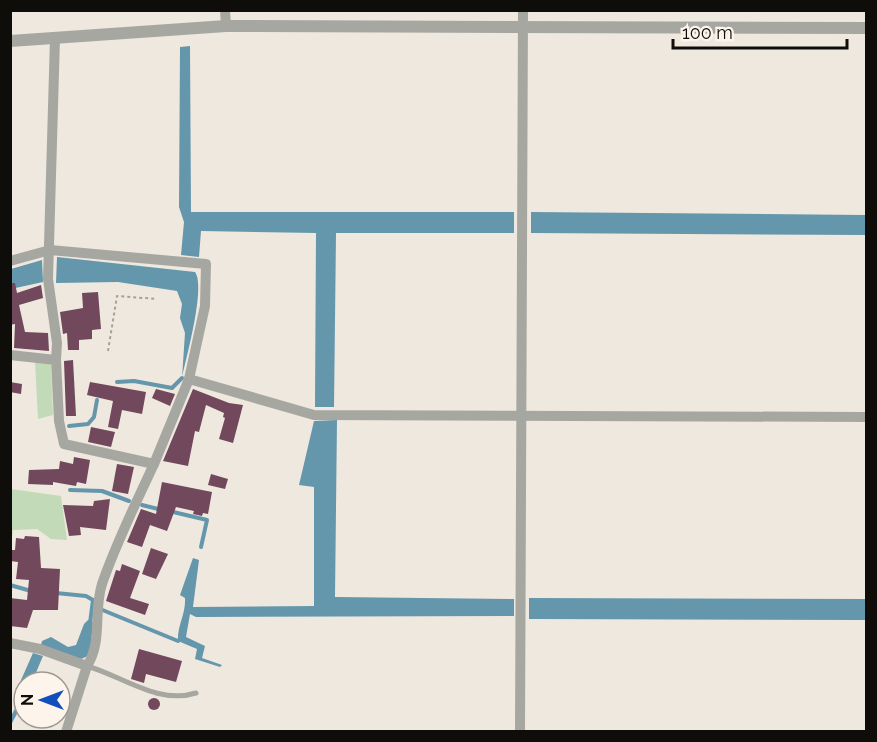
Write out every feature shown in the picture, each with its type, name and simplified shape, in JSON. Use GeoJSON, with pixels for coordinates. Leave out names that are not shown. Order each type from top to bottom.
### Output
{"type":"FeatureCollection","features":[{"type":"Feature","properties":{"kind":"street"},"geometry":{"type":"LineString","coordinates":[[225,10],[226,26]]}},
{"type":"Feature","properties":{"kind":"street"},"geometry":{"type":"LineString","coordinates":[[520,732],[522,10]]}},
{"type":"Feature","properties":{"kind":"street"},"geometry":{"type":"LineString","coordinates":[[10,40],[226,26],[867,28]]}},
{"type":"Feature","properties":{"kind":"street"},"geometry":{"type":"LineString","coordinates":[[55,38],[48,279],[57,343],[59,421],[64,444],[154,464]]}},
{"type":"Feature","properties":{"kind":"street"},"geometry":{"type":"LineString","coordinates":[[10,261],[50,250],[206,264],[204,306],[189,379],[101,586],[97,642],[66,732]]}},
{"type":"Feature","properties":{"kind":"street"},"geometry":{"type":"LineString","coordinates":[[10,355],[56,360]]}},
{"type":"Feature","properties":{"kind":"street"},"geometry":{"type":"LineString","coordinates":[[189,379],[314,415],[867,417]]}},
{"type":"Feature","properties":{"kind":"street"},"geometry":{"type":"LineString","coordinates":[[10,643],[40,649],[87,666]]}},
{"type":"Feature","properties":{"kind":"lane"},"geometry":{"type":"LineString","coordinates":[[87,666],[109,672],[142,689],[184,697],[196,693]]}},
{"type":"Feature","properties":{"kind":"path"},"geometry":{"type":"LineString","coordinates":[[108,351],[117,296],[158,299]]}},
{"type":"Feature","properties":{"kind":"green space"},"geometry":{"type":"Polygon","coordinates":[[[35,362],[51,364],[53,415],[38,419],[35,362]]]}},
{"type":"Feature","properties":{"kind":"green space"},"geometry":{"type":"Polygon","coordinates":[[[11,489],[61,496],[67,540],[51,539],[37,529],[13,530],[11,544],[11,489]]]}},
{"type":"Feature","properties":{"kind":"water"},"geometry":{"type":"Polygon","coordinates":[[[190,46],[191,212],[514,212],[514,233],[336,233],[334,407],[315,407],[316,233],[201,231],[199,257],[181,255],[184,222],[179,207],[180,47],[190,46]]]}},
{"type":"Feature","properties":{"kind":"water"},"geometry":{"type":"Polygon","coordinates":[[[531,212],[866,215],[866,235],[531,233],[531,212]]]}},
{"type":"Feature","properties":{"kind":"water"},"geometry":{"type":"Polygon","coordinates":[[[57,257],[195,272],[198,280],[197,307],[182,378],[185,333],[180,318],[182,304],[177,291],[118,282],[56,283],[57,257]]]}},
{"type":"Feature","properties":{"kind":"water"},"geometry":{"type":"Polygon","coordinates":[[[42,260],[43,282],[11,289],[11,269],[42,260]]]}},
{"type":"Feature","properties":{"kind":"water"},"geometry":{"type":"Polygon","coordinates":[[[337,420],[335,597],[514,599],[514,616],[196,617],[190,614],[186,637],[205,646],[202,658],[222,665],[220,667],[195,659],[197,649],[178,641],[185,604],[185,598],[180,595],[193,558],[199,560],[193,607],[314,606],[314,487],[299,485],[314,421],[337,420]]]}},
{"type":"Feature","properties":{"kind":"water"},"geometry":{"type":"Polygon","coordinates":[[[529,598],[866,599],[866,620],[529,619],[529,598]]]}},
{"type":"Feature","properties":{"kind":"water"},"geometry":{"type":"Polygon","coordinates":[[[88,620],[93,622],[90,655],[81,659],[41,645],[42,641],[51,637],[68,647],[76,645],[84,624],[88,620]]]}},
{"type":"Feature","properties":{"kind":"water"},"geometry":{"type":"Polygon","coordinates":[[[33,653],[43,656],[37,670],[25,670],[33,653]]]}},
{"type":"Feature","properties":{"kind":"building"},"geometry":{"type":"Polygon","coordinates":[[[10,283],[15,283],[17,293],[41,285],[43,298],[19,305],[25,332],[48,333],[49,351],[14,348],[15,324],[10,325],[10,283]]]}},
{"type":"Feature","properties":{"kind":"building"},"geometry":{"type":"Polygon","coordinates":[[[98,292],[101,329],[92,330],[92,339],[79,340],[79,350],[68,350],[67,333],[63,334],[60,312],[83,308],[82,293],[98,292]]]}},
{"type":"Feature","properties":{"kind":"building"},"geometry":{"type":"Polygon","coordinates":[[[73,360],[76,416],[66,416],[64,361],[73,360]]]}},
{"type":"Feature","properties":{"kind":"building"},"geometry":{"type":"Polygon","coordinates":[[[10,382],[22,384],[21,394],[10,392],[10,382]]]}},
{"type":"Feature","properties":{"kind":"building"},"geometry":{"type":"Polygon","coordinates":[[[90,382],[146,392],[142,414],[122,410],[118,429],[108,427],[113,401],[87,395],[90,382]]]}},
{"type":"Feature","properties":{"kind":"building"},"geometry":{"type":"Polygon","coordinates":[[[156,389],[175,394],[170,406],[152,398],[156,389]]]}},
{"type":"Feature","properties":{"kind":"building"},"geometry":{"type":"Polygon","coordinates":[[[193,389],[229,403],[243,405],[233,443],[219,439],[225,418],[224,413],[206,405],[199,432],[195,431],[188,466],[163,461],[193,389]]]}},
{"type":"Feature","properties":{"kind":"building"},"geometry":{"type":"Polygon","coordinates":[[[91,427],[115,432],[111,447],[88,442],[91,427]]]}},
{"type":"Feature","properties":{"kind":"building"},"geometry":{"type":"Polygon","coordinates":[[[74,457],[90,460],[86,484],[77,482],[76,486],[53,482],[53,485],[28,484],[29,470],[59,469],[60,461],[73,464],[74,457]]]}},
{"type":"Feature","properties":{"kind":"building"},"geometry":{"type":"Polygon","coordinates":[[[117,464],[134,467],[128,494],[112,491],[117,464]]]}},
{"type":"Feature","properties":{"kind":"building"},"geometry":{"type":"Polygon","coordinates":[[[211,474],[228,479],[225,489],[208,485],[211,474]]]}},
{"type":"Feature","properties":{"kind":"building"},"geometry":{"type":"Polygon","coordinates":[[[162,482],[212,492],[208,514],[203,513],[202,516],[193,514],[194,511],[176,507],[167,531],[150,525],[142,547],[127,542],[141,509],[156,514],[162,482]]]}},
{"type":"Feature","properties":{"kind":"building"},"geometry":{"type":"Polygon","coordinates":[[[110,499],[106,530],[80,527],[81,535],[69,536],[63,505],[93,506],[94,501],[110,499]]]}},
{"type":"Feature","properties":{"kind":"building"},"geometry":{"type":"Polygon","coordinates":[[[25,536],[39,537],[41,568],[60,569],[58,610],[33,610],[27,628],[10,626],[10,598],[27,600],[29,580],[16,579],[18,562],[10,561],[10,550],[15,550],[16,538],[24,539],[25,536]]]}},
{"type":"Feature","properties":{"kind":"building"},"geometry":{"type":"Polygon","coordinates":[[[151,548],[168,554],[156,579],[142,574],[151,548]]]}},
{"type":"Feature","properties":{"kind":"building"},"geometry":{"type":"Polygon","coordinates":[[[122,564],[140,571],[130,598],[149,604],[145,615],[106,601],[116,570],[120,571],[122,564]]]}},
{"type":"Feature","properties":{"kind":"building"},"geometry":{"type":"Polygon","coordinates":[[[139,649],[182,661],[176,682],[146,674],[144,683],[131,679],[139,649]]]}},
{"type":"Feature","properties":{"kind":"building"},"geometry":{"type":"Polygon","coordinates":[[[156,698],[160,704],[156,710],[152,710],[148,702],[156,698]]]}},
{"type":"Feature","properties":{"kind":"waterway"},"geometry":{"type":"LineString","coordinates":[[117,382],[134,381],[172,388],[182,378]]}},
{"type":"Feature","properties":{"kind":"waterway"},"geometry":{"type":"LineString","coordinates":[[69,426],[88,424],[94,417],[97,400]]}},
{"type":"Feature","properties":{"kind":"waterway"},"geometry":{"type":"LineString","coordinates":[[70,490],[102,491],[129,501]]}},
{"type":"Feature","properties":{"kind":"waterway"},"geometry":{"type":"LineString","coordinates":[[142,505],[162,510]]}},
{"type":"Feature","properties":{"kind":"waterway"},"geometry":{"type":"LineString","coordinates":[[169,511],[207,520],[201,547]]}},
{"type":"Feature","properties":{"kind":"waterway"},"geometry":{"type":"LineString","coordinates":[[10,585],[31,591]]}},
{"type":"Feature","properties":{"kind":"waterway"},"geometry":{"type":"LineString","coordinates":[[56,593],[86,596],[93,600],[90,623]]}},
{"type":"Feature","properties":{"kind":"waterway"},"geometry":{"type":"LineString","coordinates":[[100,609],[178,641]]}}]}
